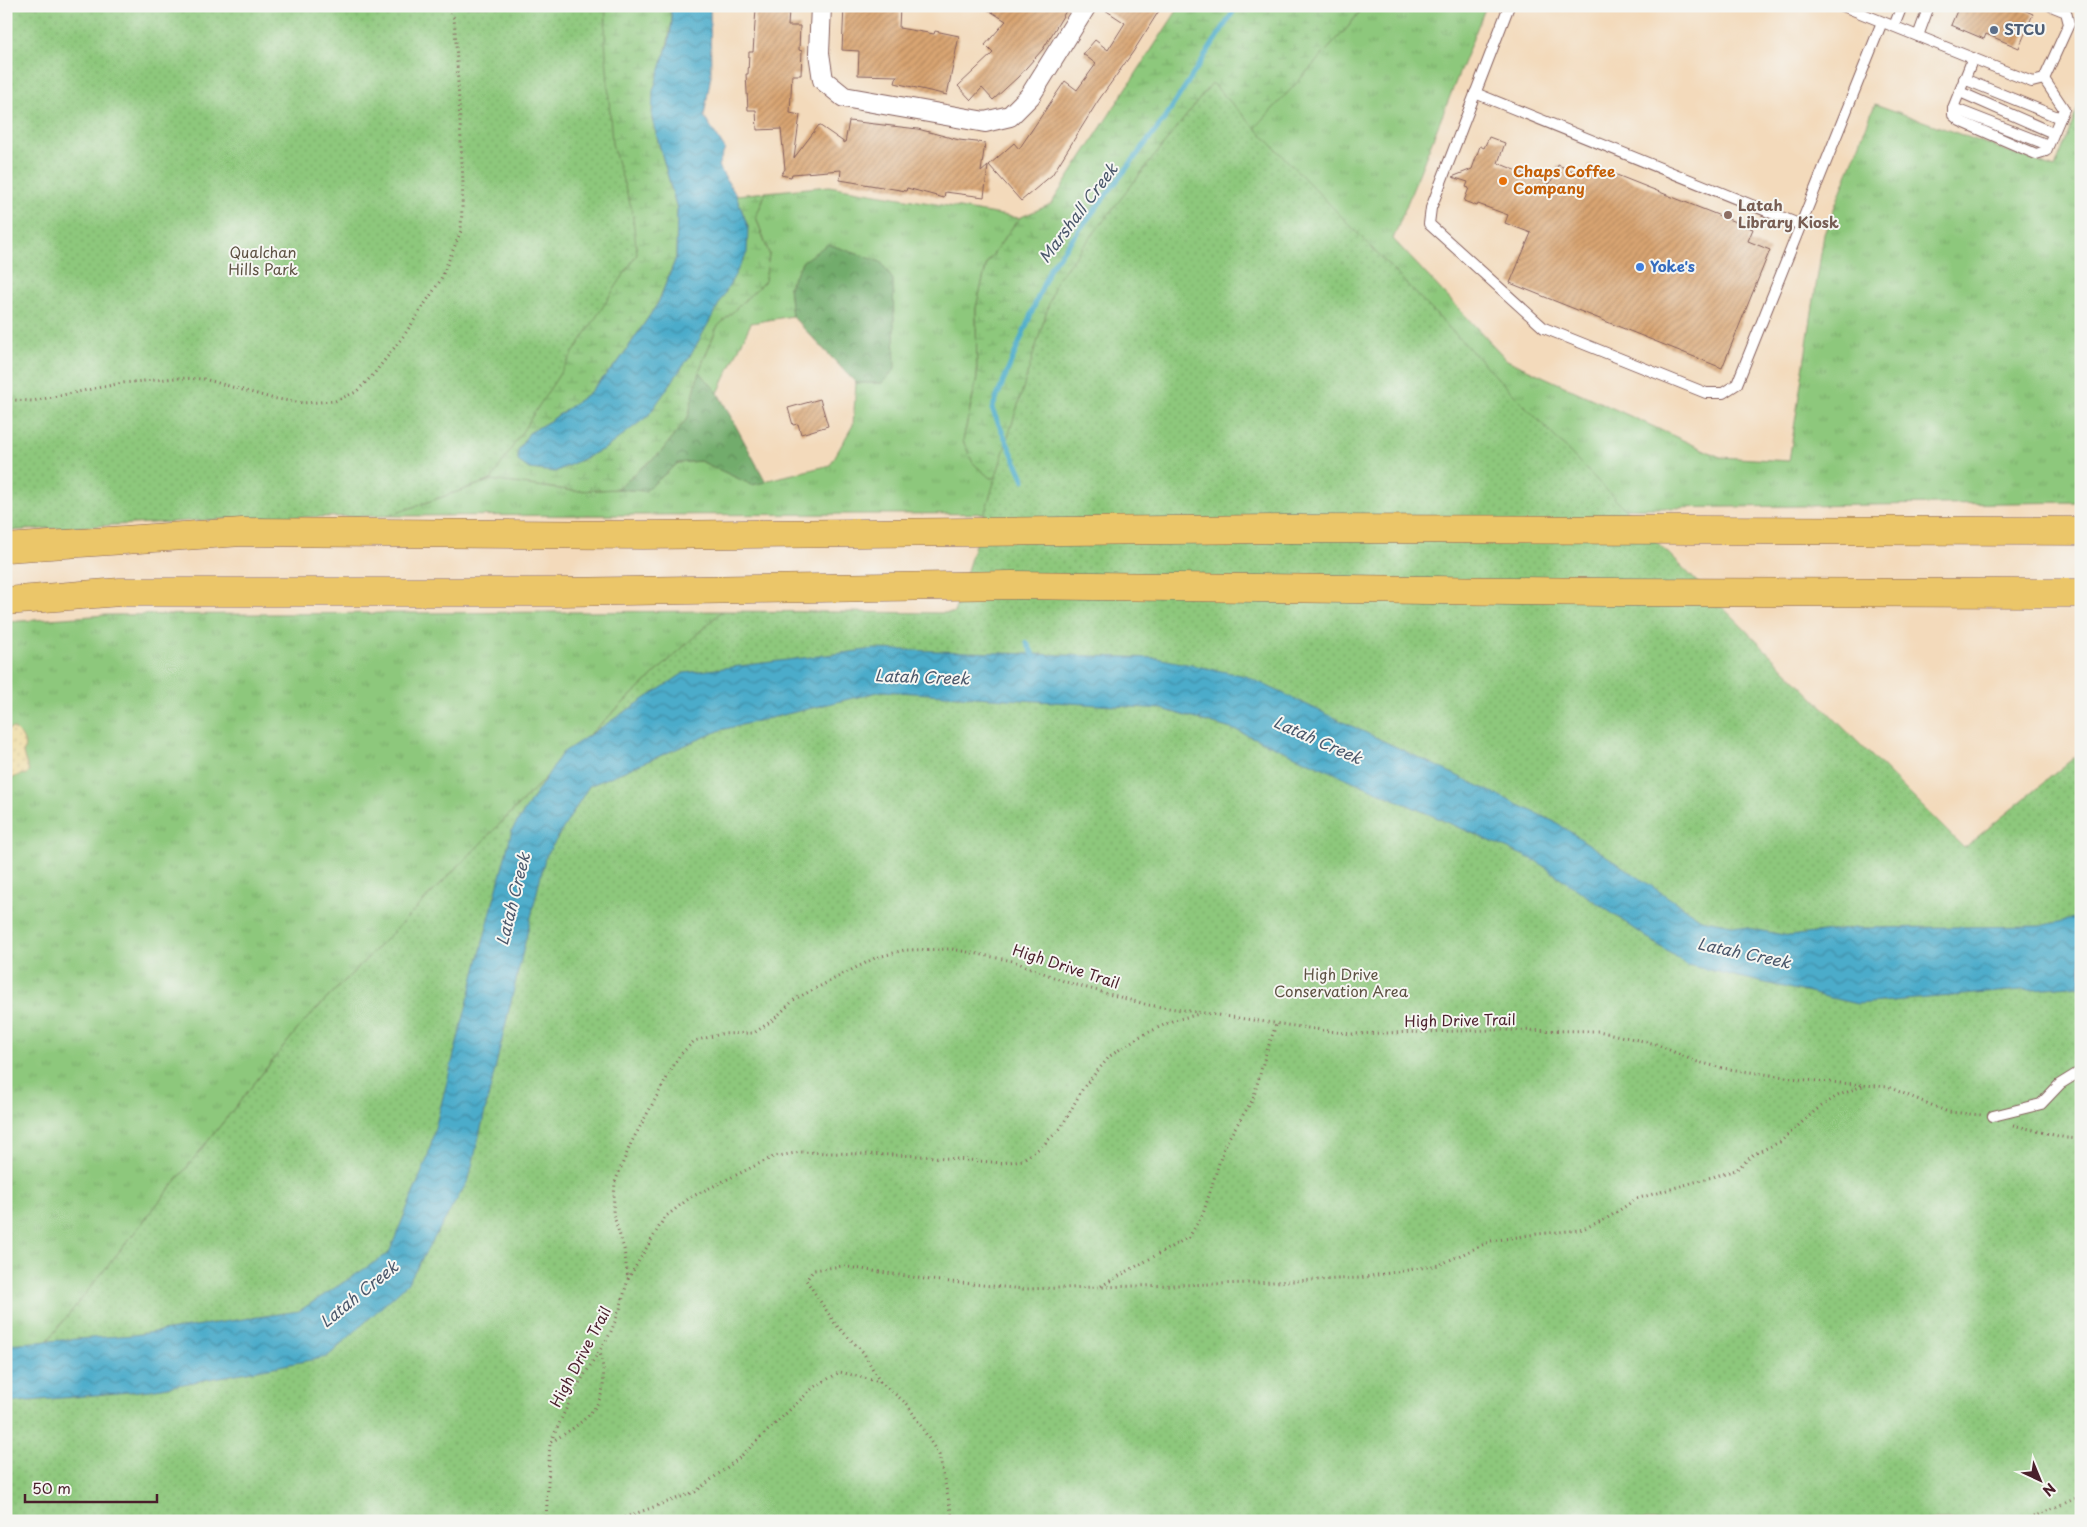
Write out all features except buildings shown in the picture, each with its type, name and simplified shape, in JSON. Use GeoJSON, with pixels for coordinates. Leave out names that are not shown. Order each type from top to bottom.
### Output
{"type":"FeatureCollection","features":[{"type":"Feature","properties":{"kind":"highway"},"geometry":{"type":"LineString","coordinates":[[6,548],[242,532],[732,535],[1285,529],[2081,531]]}},
{"type":"Feature","properties":{"kind":"highway"},"geometry":{"type":"LineString","coordinates":[[6,601],[120,592],[550,592],[1012,585],[1606,592],[2081,593]]}},
{"type":"Feature","properties":{"kind":"street"},"geometry":{"type":"LineString","coordinates":[[821,6],[819,53],[823,80],[844,97],[985,122],[1010,116],[1030,96],[1086,6]]}},
{"type":"Feature","properties":{"kind":"lane"},"geometry":{"type":"LineString","coordinates":[[1509,6],[1431,208],[1429,224],[1544,328],[1706,393],[1723,393],[1737,384],[1882,22]]}},
{"type":"Feature","properties":{"kind":"lane"},"geometry":{"type":"LineString","coordinates":[[1843,6],[1868,11],[1882,22],[2032,82],[2044,79]]}},
{"type":"Feature","properties":{"kind":"lane"},"geometry":{"type":"LineString","coordinates":[[1894,26],[1902,6]]}},
{"type":"Feature","properties":{"kind":"lane"},"geometry":{"type":"LineString","coordinates":[[1918,36],[1929,6]]}},
{"type":"Feature","properties":{"kind":"lane"},"geometry":{"type":"LineString","coordinates":[[2044,79],[2069,24],[2066,12],[2051,6]]}},
{"type":"Feature","properties":{"kind":"lane"},"geometry":{"type":"LineString","coordinates":[[1973,58],[1953,108],[1954,115],[1960,121],[2036,154],[2046,151],[2064,109],[2044,79]]}},
{"type":"Feature","properties":{"kind":"lane"},"geometry":{"type":"LineString","coordinates":[[1964,79],[2060,118]]}},
{"type":"Feature","properties":{"kind":"lane"},"geometry":{"type":"LineString","coordinates":[[1960,92],[2054,133]]}},
{"type":"Feature","properties":{"kind":"lane"},"geometry":{"type":"LineString","coordinates":[[1475,93],[1800,225]]}},
{"type":"Feature","properties":{"kind":"lane"},"geometry":{"type":"LineString","coordinates":[[1992,1116],[2041,1104],[2060,1084],[2081,1071]]}},
{"type":"Feature","properties":{"kind":"path"},"geometry":{"type":"LineString","coordinates":[[6,397],[13,400],[33,401],[122,382],[177,378],[204,379],[271,398],[303,403],[335,401],[356,392],[373,375],[400,341],[440,281],[461,231],[464,183],[456,42],[454,18],[443,6]]}},
{"type":"Feature","properties":{"kind":"path","name":"High Drive Trail"},"geometry":{"type":"LineString","coordinates":[[546,1521],[550,1443],[575,1390],[600,1352],[620,1309],[628,1279],[624,1248],[613,1213],[615,1182],[631,1143],[679,1056],[694,1041],[721,1034],[754,1033],[773,1020],[795,999],[875,958],[904,950],[952,949],[1013,961],[1066,982],[1148,1005],[1276,1025],[1350,1034],[1494,1030],[1598,1032],[1656,1044],[1694,1061],[1722,1068],[1806,1080],[1888,1087],[1948,1112],[1992,1116],[2000,1121],[2020,1127],[2066,1138],[2081,1139]]}},
{"type":"Feature","properties":{"kind":"path"},"geometry":{"type":"LineString","coordinates":[[628,1279],[665,1217],[691,1197],[773,1157],[801,1152],[923,1156],[1002,1163],[1022,1160],[1041,1147],[1061,1128],[1083,1088],[1110,1056],[1137,1038],[1174,1020],[1204,1014]]}},
{"type":"Feature","properties":{"kind":"path"},"geometry":{"type":"LineString","coordinates":[[1100,1286],[1189,1237],[1203,1214],[1225,1144],[1253,1099],[1276,1025]]}},
{"type":"Feature","properties":{"kind":"path"},"geometry":{"type":"LineString","coordinates":[[953,1521],[939,1456],[907,1404],[880,1382],[863,1352],[836,1325],[806,1280],[814,1270],[842,1266],[932,1280],[1023,1289],[1359,1278],[1439,1265],[1492,1241],[1580,1230],[1606,1219],[1636,1199],[1736,1170],[1754,1154],[1780,1142],[1816,1110],[1836,1096],[1866,1085]]}},
{"type":"Feature","properties":{"kind":"path"},"geometry":{"type":"LineString","coordinates":[[550,1443],[573,1429],[593,1411],[603,1394],[605,1371],[600,1352]]}},
{"type":"Feature","properties":{"kind":"path"},"geometry":{"type":"LineString","coordinates":[[616,1521],[695,1492],[738,1459],[814,1387],[840,1372],[880,1382]]}},
{"type":"Feature","properties":{"kind":"path"},"geometry":{"type":"LineString","coordinates":[[2024,1521],[2081,1496]]}},
{"type":"Feature","properties":{"kind":"green space","name":"Qualchan Hills Park"},"geometry":{"type":"Polygon","coordinates":[[[18,6],[606,6],[605,39],[612,144],[632,210],[637,254],[491,480],[387,516],[245,518],[6,531],[6,13],[18,6]]]}},
{"type":"Feature","properties":{"kind":"green space"},"geometry":{"type":"Polygon","coordinates":[[[575,6],[670,6],[672,22],[652,119],[677,209],[676,258],[658,303],[619,361],[589,393],[553,419],[529,433],[529,469],[748,227],[736,195],[766,192],[756,217],[769,254],[765,281],[717,327],[699,371],[688,417],[661,452],[616,489],[576,491],[491,480],[457,492],[575,6]]]}},
{"type":"Feature","properties":{"kind":"green space"},"geometry":{"type":"Polygon","coordinates":[[[1180,6],[1364,6],[1348,27],[1214,173],[1094,472],[990,478],[973,463],[963,441],[977,378],[976,308],[987,263],[1019,218],[1051,204],[1180,6]]]}},
{"type":"Feature","properties":{"kind":"green space"},"geometry":{"type":"Polygon","coordinates":[[[1364,6],[1486,6],[1393,239],[1507,360],[1720,457],[1789,461],[1824,234],[1875,104],[2055,168],[2081,100],[2081,502],[1377,512],[387,516],[491,480],[576,491],[616,489],[645,491],[678,463],[700,461],[752,484],[830,465],[853,425],[856,383],[882,383],[803,261],[789,286],[792,316],[751,323],[718,393],[699,371],[717,327],[765,280],[769,254],[756,217],[766,192],[829,186],[1019,218],[987,263],[976,308],[977,378],[963,441],[1348,27],[1364,6]]]}},
{"type":"Feature","properties":{"kind":"green space","name":"High Drive Conservation Area"},"geometry":{"type":"Polygon","coordinates":[[[1212,83],[1644,529],[1964,848],[2081,752],[2081,1521],[6,1521],[6,1357],[45,1344],[302,1024],[577,746],[722,611],[954,613],[1056,281],[1212,83]]]}},
{"type":"Feature","properties":{"kind":"green space"},"geometry":{"type":"Polygon","coordinates":[[[828,244],[881,262],[893,280],[895,369],[882,383],[856,383],[792,316],[789,286],[803,261],[828,244]]]}},
{"type":"Feature","properties":{"kind":"green space"},"geometry":{"type":"Polygon","coordinates":[[[699,371],[718,393],[766,482],[752,485],[700,461],[678,463],[645,491],[616,489],[661,452],[688,417],[699,371]]]}},
{"type":"Feature","properties":{"kind":"green space"},"geometry":{"type":"Polygon","coordinates":[[[722,611],[577,746],[302,1024],[45,1344],[6,1357],[6,622],[106,615],[722,611]]]}},
{"type":"Feature","properties":{"kind":"sand"},"geometry":{"type":"Polygon","coordinates":[[[13,728],[23,740],[25,746],[23,754],[29,772],[7,781],[6,766],[9,761],[6,747],[6,730],[13,728]]]}},
{"type":"Feature","properties":{"kind":"water"},"geometry":{"type":"Polygon","coordinates":[[[670,6],[710,6],[711,75],[704,116],[725,149],[718,166],[736,195],[748,227],[747,253],[692,353],[648,416],[606,448],[555,472],[529,469],[518,461],[518,450],[529,433],[553,419],[589,393],[619,361],[658,303],[676,258],[677,209],[652,119],[653,91],[669,41],[672,22],[670,6]]]}},
{"type":"Feature","properties":{"kind":"water","name":"Latah Creek"},"geometry":{"type":"Polygon","coordinates":[[[874,649],[1157,658],[1246,676],[1557,823],[1701,919],[1789,936],[1855,928],[2040,926],[2081,917],[2081,985],[1857,1004],[1687,965],[1536,861],[1238,731],[1162,709],[882,691],[721,730],[589,786],[545,858],[469,1179],[407,1284],[327,1357],[151,1390],[6,1403],[6,1344],[133,1335],[299,1311],[389,1253],[427,1159],[512,830],[562,753],[684,673],[874,649]]]}},
{"type":"Feature","properties":{"kind":"waterway","name":"Marshall Creek"},"geometry":{"type":"LineString","coordinates":[[1024,480],[992,409],[1050,268],[1163,121],[1237,6]]}},
{"type":"Feature","properties":{"kind":"waterway","name":"Marshall Creek"},"geometry":{"type":"LineString","coordinates":[[1027,643],[1035,658]]}},
{"type":"Feature","properties":{"kind":"place","name":"STCU"},"geometry":{"type":"Point","coordinates":[1994,30]}},
{"type":"Feature","properties":{"kind":"place","name":"Chaps Coffee Company"},"geometry":{"type":"Point","coordinates":[1503,181]}},
{"type":"Feature","properties":{"kind":"place","name":"Latah Library Kiosk"},"geometry":{"type":"Point","coordinates":[1728,215]}},
{"type":"Feature","properties":{"kind":"place","name":"Yoke's"},"geometry":{"type":"Point","coordinates":[1640,267]}}]}
